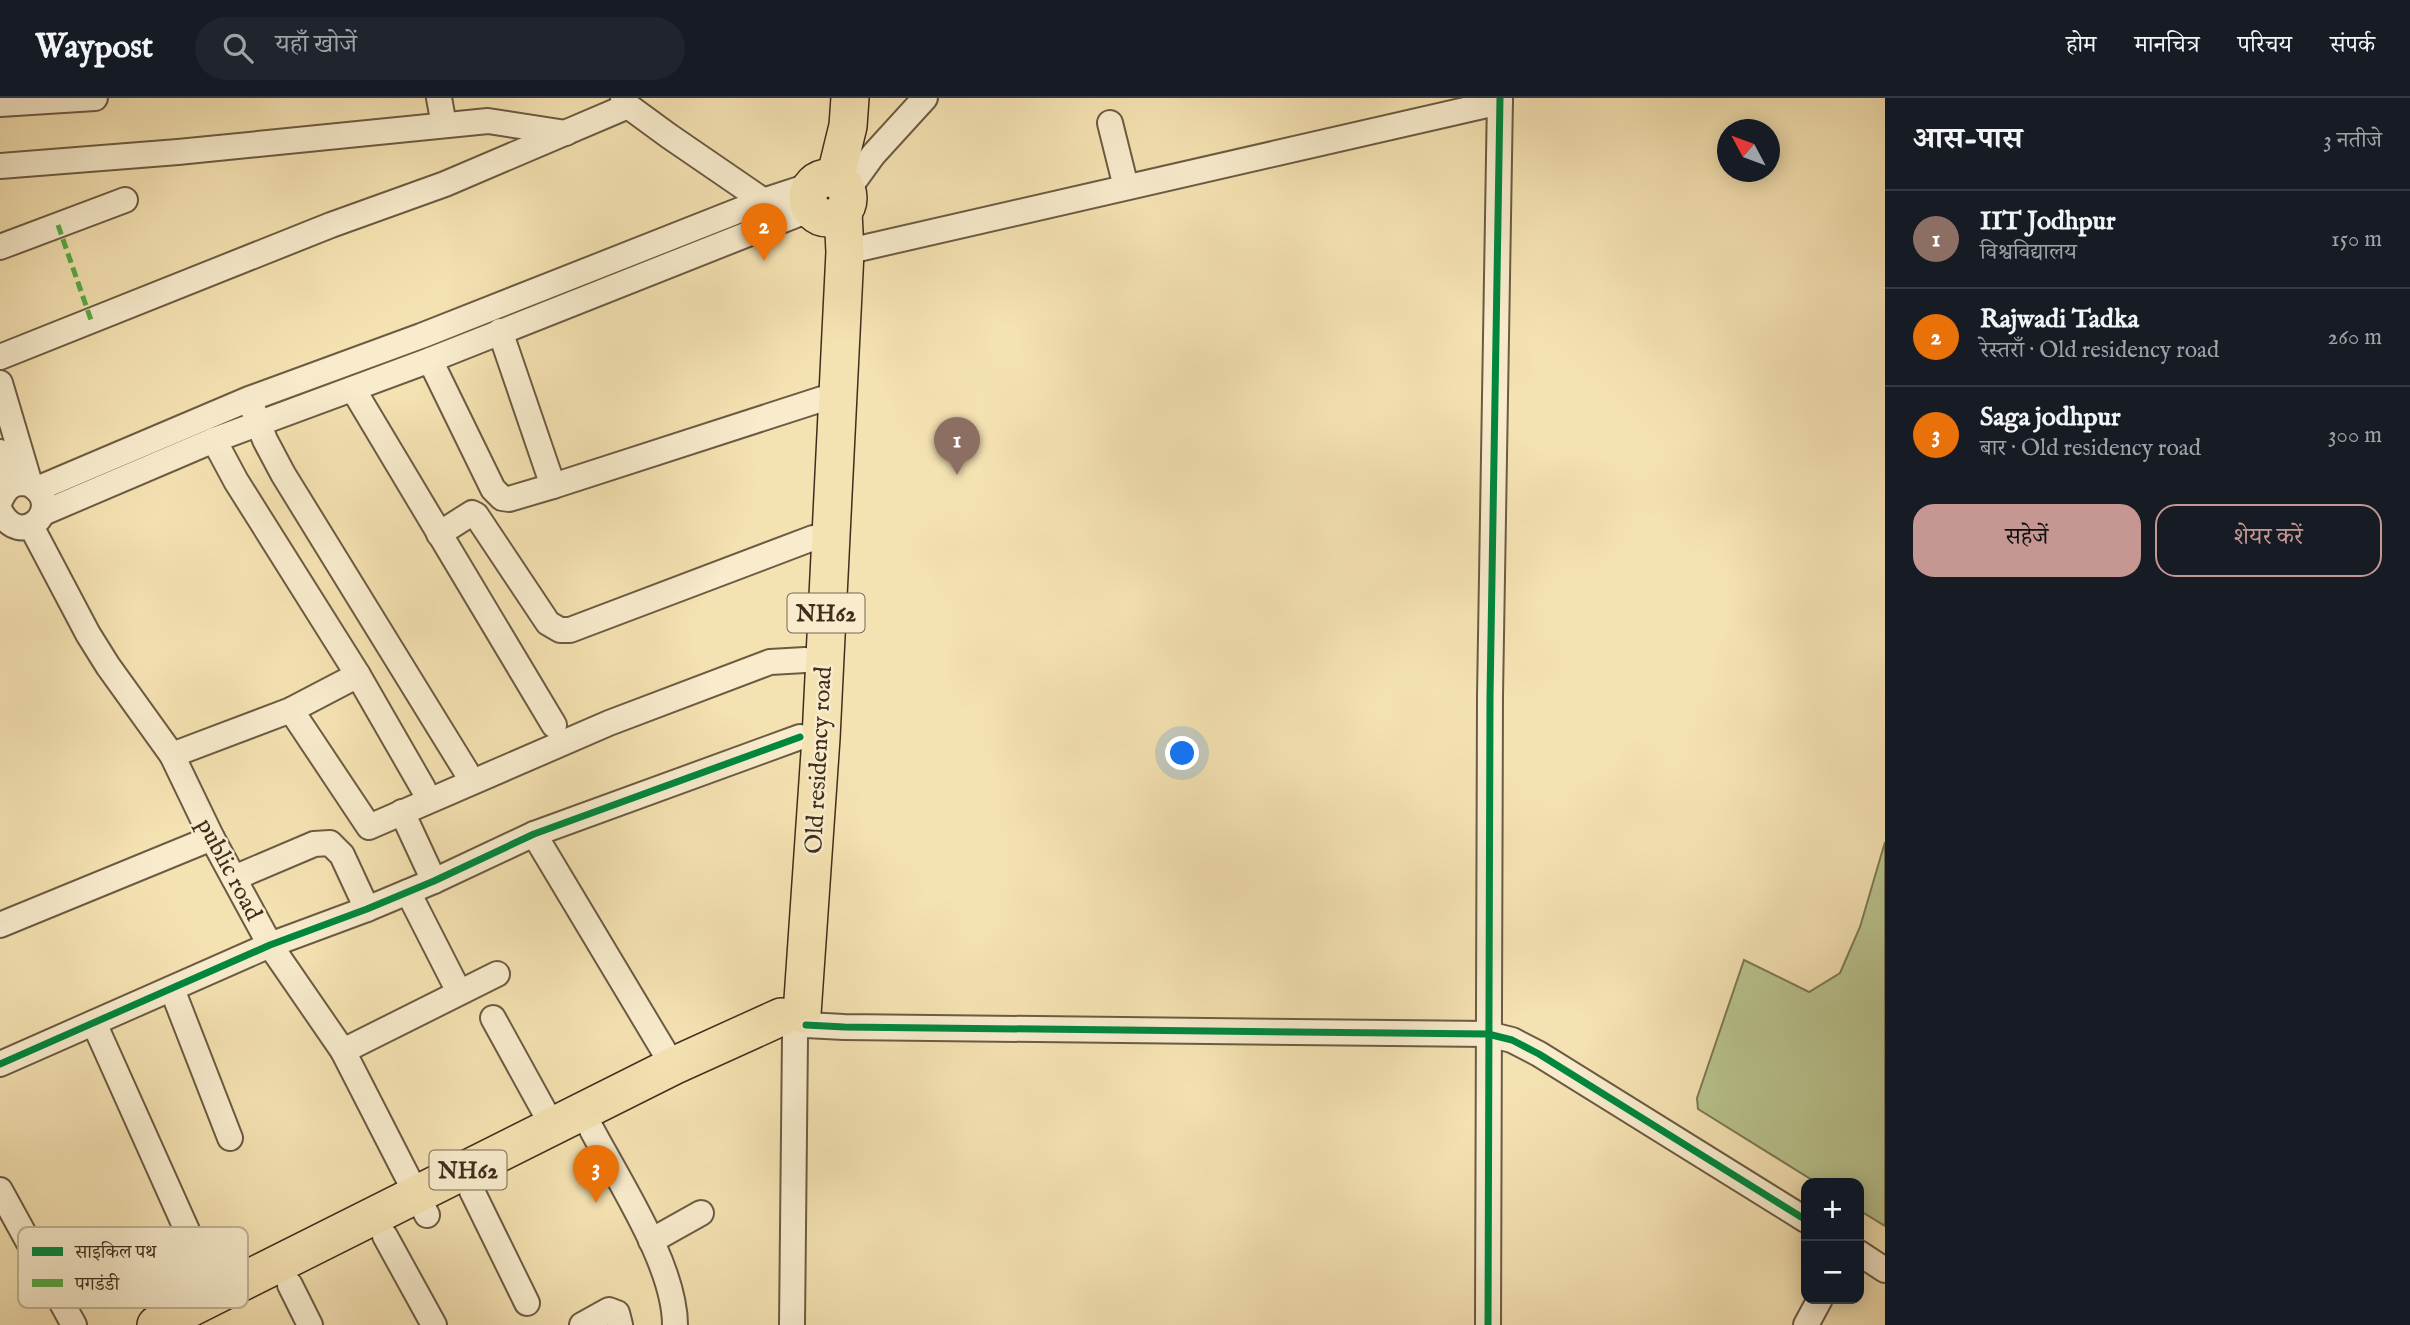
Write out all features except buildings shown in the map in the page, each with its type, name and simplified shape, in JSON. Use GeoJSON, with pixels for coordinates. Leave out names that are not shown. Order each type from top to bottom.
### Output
{"type":"FeatureCollection","features":[{"type":"Feature","properties":{"kind":"highway","name":"NH62"},"geometry":{"type":"LineString","coordinates":[[825,197],[834,98]]}},
{"type":"Feature","properties":{"kind":"highway","name":"NH62"},"geometry":{"type":"LineString","coordinates":[[825,197],[848,126],[850,98]]}},
{"type":"Feature","properties":{"kind":"highway","name":"Old residency road"},"geometry":{"type":"LineString","coordinates":[[793,1023],[821,738],[845,253],[825,197]]}},
{"type":"Feature","properties":{"kind":"highway","name":"Old residency road"},"geometry":{"type":"LineString","coordinates":[[793,1023],[800,737],[828,273],[825,197]]}},
{"type":"Feature","properties":{"kind":"highway","name":"NH62"},"geometry":{"type":"LineString","coordinates":[[248,1292],[422,1205],[553,1127],[673,1066],[793,1023]]}},
{"type":"Feature","properties":{"kind":"highway","name":"NH62"},"geometry":{"type":"LineString","coordinates":[[248,1299],[290,1285],[385,1236],[422,1205],[472,1191],[793,1023]]}},
{"type":"Feature","properties":{"kind":"highway","name":"NH62"},"geometry":{"type":"LineString","coordinates":[[156,1325],[213,1310]]}},
{"type":"Feature","properties":{"kind":"street"},"geometry":{"type":"LineString","coordinates":[[0,104],[95,98]]}},
{"type":"Feature","properties":{"kind":"street"},"geometry":{"type":"LineString","coordinates":[[19,490],[763,201],[825,197],[903,98]]}},
{"type":"Feature","properties":{"kind":"street"},"geometry":{"type":"LineString","coordinates":[[18,522],[214,440],[430,360],[825,197],[873,155],[925,98]]}},
{"type":"Feature","properties":{"kind":"street"},"geometry":{"type":"LineString","coordinates":[[845,253],[1500,100],[1490,669],[1488,1325]]}},
{"type":"Feature","properties":{"kind":"street"},"geometry":{"type":"LineString","coordinates":[[0,357],[318,230],[445,184],[566,133],[625,101],[763,201],[825,197]]}},
{"type":"Feature","properties":{"kind":"street"},"geometry":{"type":"LineString","coordinates":[[0,166],[178,152],[442,113],[566,133]]}},
{"type":"Feature","properties":{"kind":"street"},"geometry":{"type":"LineString","coordinates":[[1110,123],[1126,187]]}},
{"type":"Feature","properties":{"kind":"street"},"geometry":{"type":"LineString","coordinates":[[0,247],[125,200]]}},
{"type":"Feature","properties":{"kind":"street"},"geometry":{"type":"LineString","coordinates":[[500,331],[553,486]]}},
{"type":"Feature","properties":{"kind":"street"},"geometry":{"type":"LineString","coordinates":[[430,360],[496,494],[509,499],[822,399]]}},
{"type":"Feature","properties":{"kind":"street"},"geometry":{"type":"LineString","coordinates":[[0,383],[19,490]]}},
{"type":"Feature","properties":{"kind":"street"},"geometry":{"type":"LineString","coordinates":[[353,389],[554,725]]}},
{"type":"Feature","properties":{"kind":"street"},"geometry":{"type":"LineString","coordinates":[[249,399],[283,474],[466,771]]}},
{"type":"Feature","properties":{"kind":"street"},"geometry":{"type":"LineString","coordinates":[[214,440],[236,481],[358,675],[423,788]]}},
{"type":"Feature","properties":{"kind":"street"},"geometry":{"type":"LineString","coordinates":[[0,452],[19,490]]}},
{"type":"Feature","properties":{"kind":"street","name":"public road"},"geometry":{"type":"LineString","coordinates":[[19,490],[42,496],[18,522],[101,656],[172,755],[212,838],[270,945],[343,1051],[422,1205]]}},
{"type":"Feature","properties":{"kind":"street"},"geometry":{"type":"LineString","coordinates":[[439,534],[466,516],[472,513],[476,515],[548,623],[560,630],[570,630],[813,538]]}},
{"type":"Feature","properties":{"kind":"street"},"geometry":{"type":"LineString","coordinates":[[291,710],[369,827],[609,723],[771,662],[805,660]]}},
{"type":"Feature","properties":{"kind":"street"},"geometry":{"type":"LineString","coordinates":[[172,755],[291,710],[358,675]]}},
{"type":"Feature","properties":{"kind":"street"},"geometry":{"type":"LineString","coordinates":[[0,1064],[270,945],[434,881],[534,834],[800,737]]}},
{"type":"Feature","properties":{"kind":"street"},"geometry":{"type":"LineString","coordinates":[[402,812],[434,881]]}},
{"type":"Feature","properties":{"kind":"street"},"geometry":{"type":"LineString","coordinates":[[534,834],[673,1066]]}},
{"type":"Feature","properties":{"kind":"street"},"geometry":{"type":"LineString","coordinates":[[0,925],[212,838]]}},
{"type":"Feature","properties":{"kind":"street"},"geometry":{"type":"LineString","coordinates":[[233,878],[314,844],[330,843],[342,855],[367,909]]}},
{"type":"Feature","properties":{"kind":"street"},"geometry":{"type":"LineString","coordinates":[[408,892],[459,992]]}},
{"type":"Feature","properties":{"kind":"street"},"geometry":{"type":"LineString","coordinates":[[343,1051],[497,974]]}},
{"type":"Feature","properties":{"kind":"street"},"geometry":{"type":"LineString","coordinates":[[172,989],[230,1138]]}},
{"type":"Feature","properties":{"kind":"street"},"geometry":{"type":"LineString","coordinates":[[493,1018],[553,1127]]}},
{"type":"Feature","properties":{"kind":"street"},"geometry":{"type":"LineString","coordinates":[[94,1023],[179,1227]]}},
{"type":"Feature","properties":{"kind":"street"},"geometry":{"type":"LineString","coordinates":[[792,1325],[793,1023],[844,1027],[1488,1034],[1512,1040],[1539,1054],[1801,1217]]}},
{"type":"Feature","properties":{"kind":"street"},"geometry":{"type":"LineString","coordinates":[[592,1130],[651,1241],[668,1280],[675,1325]]}},
{"type":"Feature","properties":{"kind":"street"},"geometry":{"type":"LineString","coordinates":[[0,1190],[20,1227]]}},
{"type":"Feature","properties":{"kind":"street"},"geometry":{"type":"LineString","coordinates":[[472,1191],[527,1303]]}},
{"type":"Feature","properties":{"kind":"street"},"geometry":{"type":"LineString","coordinates":[[651,1241],[701,1213]]}},
{"type":"Feature","properties":{"kind":"street"},"geometry":{"type":"LineString","coordinates":[[385,1236],[434,1325]]}},
{"type":"Feature","properties":{"kind":"street"},"geometry":{"type":"LineString","coordinates":[[1864,1256],[1885,1270]]}},
{"type":"Feature","properties":{"kind":"street"},"geometry":{"type":"LineString","coordinates":[[290,1285],[310,1325]]}},
{"type":"Feature","properties":{"kind":"street"},"geometry":{"type":"LineString","coordinates":[[1806,1325],[1817,1304]]}},
{"type":"Feature","properties":{"kind":"street"},"geometry":{"type":"LineString","coordinates":[[65,1308],[74,1325]]}},
{"type":"Feature","properties":{"kind":"street"},"geometry":{"type":"LineString","coordinates":[[582,1325],[609,1310],[617,1313],[620,1325]]}},
{"type":"Feature","properties":{"kind":"green space"},"geometry":{"type":"Polygon","coordinates":[[[1885,842],[1885,1226],[1864,1213],[1864,1178],[1809,1178],[1698,1109],[1697,1098],[1744,960],[1809,992],[1840,973],[1860,927],[1885,842]]]}},
{"type":"Feature","properties":{"kind":"marked path"},"geometry":{"type":"LineString","coordinates":[[58,225],[91,320]]}},
{"type":"Feature","properties":{"kind":"cycle path"},"geometry":{"type":"LineString","coordinates":[[1488,1325],[1490,696],[1500,98]]}},
{"type":"Feature","properties":{"kind":"cycle path"},"geometry":{"type":"LineString","coordinates":[[0,1064],[270,945],[434,881],[534,834],[800,737]]}},
{"type":"Feature","properties":{"kind":"cycle path"},"geometry":{"type":"LineString","coordinates":[[806,1025],[1488,1034],[1512,1040],[1539,1054],[1801,1217]]}},
{"type":"Feature","properties":{"kind":"place","name":"Rajwadi Tadka"},"geometry":{"type":"Point","coordinates":[764,261]}},
{"type":"Feature","properties":{"kind":"place","name":"IIT Jodhpur"},"geometry":{"type":"Point","coordinates":[957,475]}},
{"type":"Feature","properties":{"kind":"place","name":"Saga jodhpur"},"geometry":{"type":"Point","coordinates":[596,1203]}}]}
